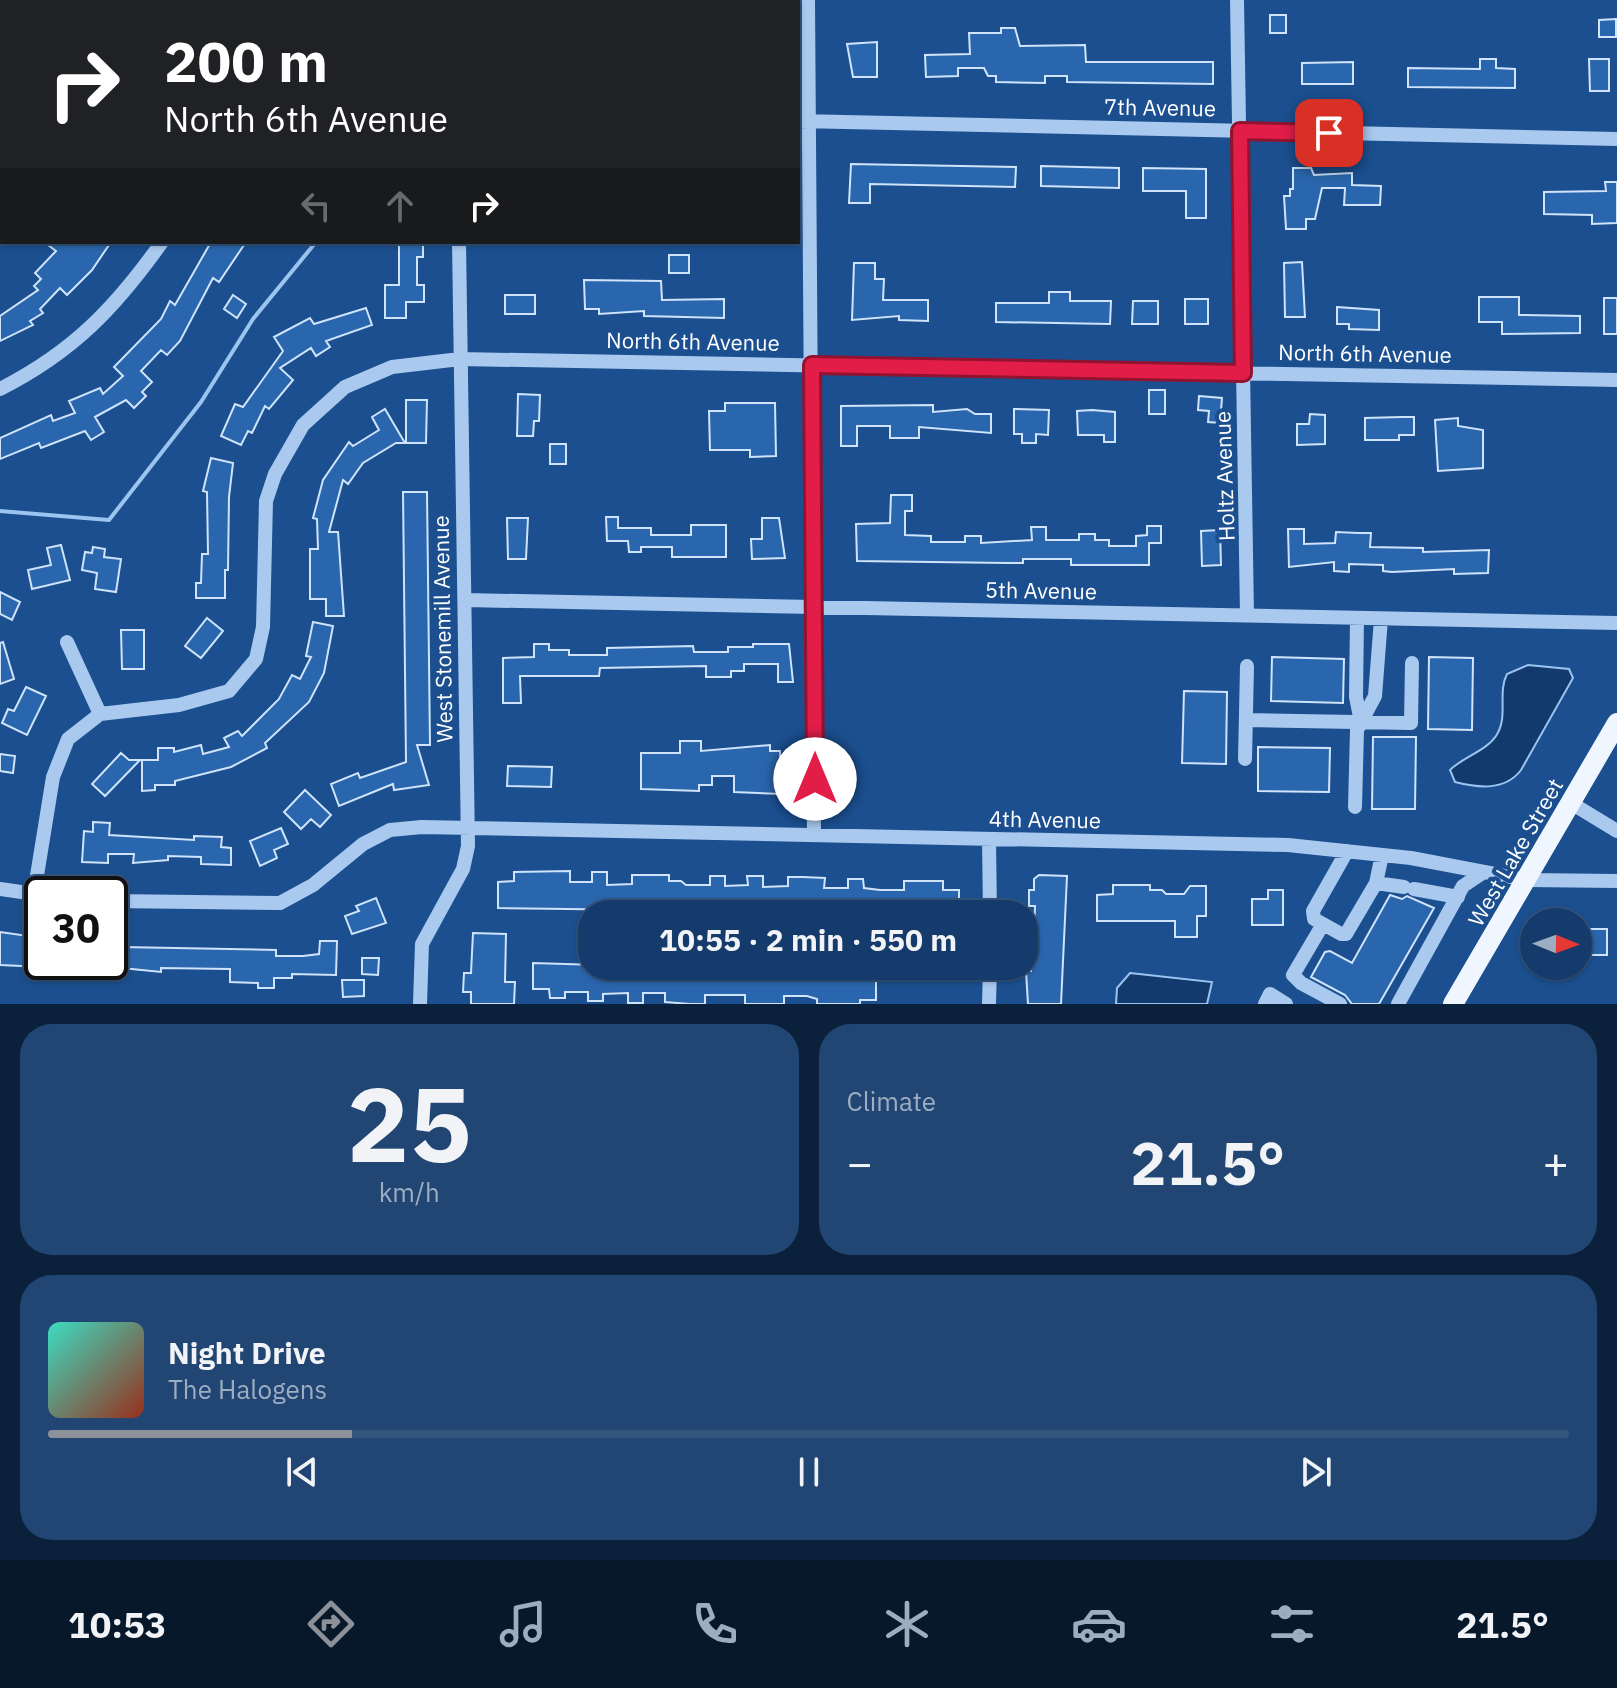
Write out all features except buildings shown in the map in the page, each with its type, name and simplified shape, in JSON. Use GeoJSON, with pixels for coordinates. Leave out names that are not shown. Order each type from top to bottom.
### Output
{"type":"FeatureCollection","features":[{"type":"Feature","properties":{"kind":"main road","name":"West Lake Street"},"geometry":{"type":"LineString","coordinates":[[1453,1004],[1615,731]]}},
{"type":"Feature","properties":{"kind":"street"},"geometry":{"type":"LineString","coordinates":[[808,0],[804,122],[812,365],[814,835]]}},
{"type":"Feature","properties":{"kind":"street","name":"Holtz Avenue"},"geometry":{"type":"LineString","coordinates":[[1237,0],[1247,615]]}},
{"type":"Feature","properties":{"kind":"street","name":"7th Avenue"},"geometry":{"type":"LineString","coordinates":[[804,122],[1617,139]]}},
{"type":"Feature","properties":{"kind":"street"},"geometry":{"type":"LineString","coordinates":[[0,389],[42,368],[74,345],[131,286],[161,244]]}},
{"type":"Feature","properties":{"kind":"street","name":"West Stonemill Avenue"},"geometry":{"type":"LineString","coordinates":[[420,1004],[422,944],[463,869],[469,829],[459,244]]}},
{"type":"Feature","properties":{"kind":"street","name":"North 6th Avenue"},"geometry":{"type":"LineString","coordinates":[[100,714],[179,705],[229,691],[256,659],[263,627],[266,501],[275,474],[303,425],[345,387],[392,367],[460,359],[1617,380]]}},
{"type":"Feature","properties":{"kind":"street","name":"5th Avenue"},"geometry":{"type":"LineString","coordinates":[[465,600],[1617,623]]}},
{"type":"Feature","properties":{"kind":"street"},"geometry":{"type":"LineString","coordinates":[[1357,618],[1356,697],[1361,722]]}},
{"type":"Feature","properties":{"kind":"street"},"geometry":{"type":"LineString","coordinates":[[1355,807],[1357,730],[1375,696],[1381,619]]}},
{"type":"Feature","properties":{"kind":"street"},"geometry":{"type":"LineString","coordinates":[[41,876],[56,769],[68,739],[100,714],[67,642]]}},
{"type":"Feature","properties":{"kind":"street"},"geometry":{"type":"LineString","coordinates":[[1246,720],[1411,723],[1412,663]]}},
{"type":"Feature","properties":{"kind":"street"},"geometry":{"type":"LineString","coordinates":[[1245,759],[1247,666]]}},
{"type":"Feature","properties":{"kind":"street"},"geometry":{"type":"LineString","coordinates":[[1571,803],[1614,824]]}},
{"type":"Feature","properties":{"kind":"street","name":"4th Avenue"},"geometry":{"type":"LineString","coordinates":[[128,901],[280,903],[313,885],[363,844],[390,830],[1288,845],[1382,855],[1527,880],[1617,881]]}},
{"type":"Feature","properties":{"kind":"street"},"geometry":{"type":"LineString","coordinates":[[989,840],[990,900]]}},
{"type":"Feature","properties":{"kind":"street"},"geometry":{"type":"LineString","coordinates":[[1347,851],[1313,911],[1314,919],[1346,934],[1376,883],[1382,855]]}},
{"type":"Feature","properties":{"kind":"street"},"geometry":{"type":"LineString","coordinates":[[1398,1004],[1463,886],[1484,872]]}},
{"type":"Feature","properties":{"kind":"street"},"geometry":{"type":"LineString","coordinates":[[1376,883],[1458,897]]}},
{"type":"Feature","properties":{"kind":"street"},"geometry":{"type":"LineString","coordinates":[[0,889],[24,892]]}},
{"type":"Feature","properties":{"kind":"street"},"geometry":{"type":"LineString","coordinates":[[1323,924],[1293,975],[1301,983],[1340,1004]]}},
{"type":"Feature","properties":{"kind":"street"},"geometry":{"type":"LineString","coordinates":[[989,1004],[990,980]]}},
{"type":"Feature","properties":{"kind":"street"},"geometry":{"type":"LineString","coordinates":[[1265,1004],[1270,994],[1286,1004]]}},
{"type":"Feature","properties":{"kind":"water"},"geometry":{"type":"Polygon","coordinates":[[[1528,665],[1569,669],[1573,678],[1521,770],[1515,777],[1499,785],[1473,786],[1455,782],[1450,770],[1486,746],[1500,729],[1507,674],[1528,665]]]}},
{"type":"Feature","properties":{"kind":"water"},"geometry":{"type":"Polygon","coordinates":[[[1130,973],[1212,982],[1207,1004],[1116,1004],[1117,988],[1130,973]]]}},
{"type":"Feature","properties":{"kind":"waterway"},"geometry":{"type":"LineString","coordinates":[[0,511],[109,520],[201,402],[253,319],[314,244]]}},
{"type":"Feature","properties":{"kind":"route"},"geometry":{"type":"LineString","coordinates":[[815,779],[812,365],[1243,373],[1240,131],[1329,133]]}}]}
